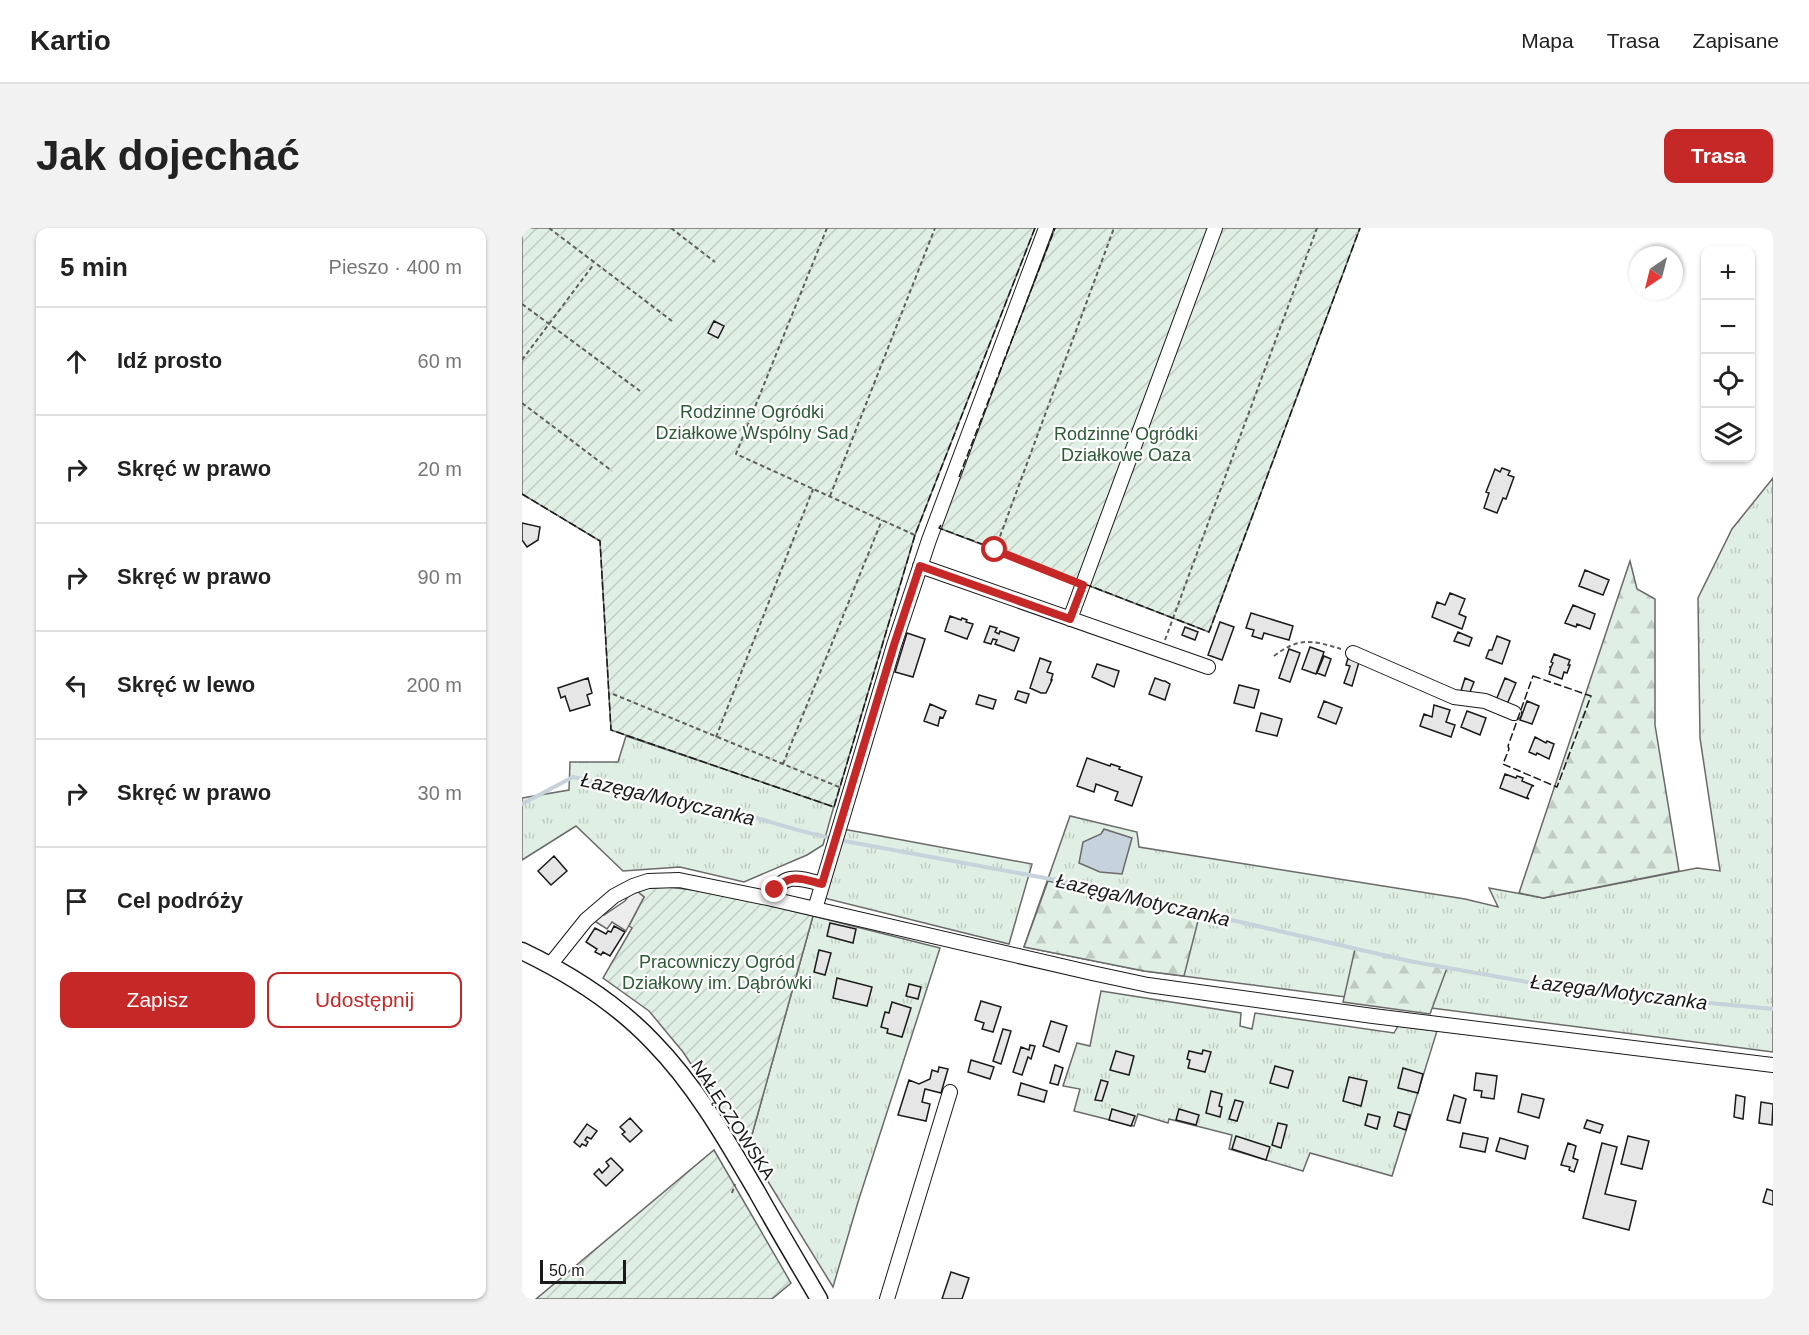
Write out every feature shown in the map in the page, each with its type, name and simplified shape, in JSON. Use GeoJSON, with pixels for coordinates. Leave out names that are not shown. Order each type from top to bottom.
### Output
{"type":"FeatureCollection","features":[{"type":"Feature","properties":{"kind":"main road","name":"NAŁĘCZOWSKA"},"geometry":{"type":"LineString","coordinates":[[522,951],[587,987],[652,1041],[680,1072],[727,1140],[819,1299]]}},
{"type":"Feature","properties":{"kind":"street"},"geometry":{"type":"LineString","coordinates":[[816,909],[928,540],[1046,228]]}},
{"type":"Feature","properties":{"kind":"street"},"geometry":{"type":"LineString","coordinates":[[1070,619],[1215,228]]}},
{"type":"Feature","properties":{"kind":"street"},"geometry":{"type":"LineString","coordinates":[[920,566],[1208,667]]}},
{"type":"Feature","properties":{"kind":"street"},"geometry":{"type":"LineString","coordinates":[[1353,652],[1454,697],[1485,701],[1514,713]]}},
{"type":"Feature","properties":{"kind":"street"},"geometry":{"type":"LineString","coordinates":[[772,899],[780,883],[787,879],[800,878],[822,884]]}},
{"type":"Feature","properties":{"kind":"street"},"geometry":{"type":"LineString","coordinates":[[550,965],[592,913],[618,893],[648,881],[670,879],[772,899],[1148,985],[1373,1016],[1773,1065]]}},
{"type":"Feature","properties":{"kind":"street"},"geometry":{"type":"LineString","coordinates":[[887,1299],[950,1092]]}},
{"type":"Feature","properties":{"kind":"path"},"geometry":{"type":"LineString","coordinates":[[549,228],[672,321]]}},
{"type":"Feature","properties":{"kind":"path"},"geometry":{"type":"LineString","coordinates":[[671,228],[715,262]]}},
{"type":"Feature","properties":{"kind":"path"},"geometry":{"type":"LineString","coordinates":[[827,228],[736,454],[928,540]]}},
{"type":"Feature","properties":{"kind":"path"},"geometry":{"type":"LineString","coordinates":[[830,497],[935,228]]}},
{"type":"Feature","properties":{"kind":"path"},"geometry":{"type":"LineString","coordinates":[[1083,585],[995,550],[1114,228]]}},
{"type":"Feature","properties":{"kind":"path"},"geometry":{"type":"LineString","coordinates":[[1160,651],[1317,228]]}},
{"type":"Feature","properties":{"kind":"path"},"geometry":{"type":"LineString","coordinates":[[522,360],[594,263]]}},
{"type":"Feature","properties":{"kind":"path"},"geometry":{"type":"LineString","coordinates":[[522,304],[640,391]]}},
{"type":"Feature","properties":{"kind":"path"},"geometry":{"type":"LineString","coordinates":[[522,403],[612,471]]}},
{"type":"Feature","properties":{"kind":"path"},"geometry":{"type":"LineString","coordinates":[[716,737],[813,489]]}},
{"type":"Feature","properties":{"kind":"path"},"geometry":{"type":"LineString","coordinates":[[783,764],[882,520]]}},
{"type":"Feature","properties":{"kind":"path"},"geometry":{"type":"LineString","coordinates":[[1274,656],[1287,646],[1299,641],[1328,645],[1353,652]]}},
{"type":"Feature","properties":{"kind":"path"},"geometry":{"type":"LineString","coordinates":[[613,694],[850,792]]}},
{"type":"Feature","properties":{"kind":"green space","name":"Rodzinne Ogródki Działkowe Wspólny Sad"},"geometry":{"type":"Polygon","coordinates":[[[522,228],[1035,228],[915,535],[834,807],[611,730],[600,541],[522,494],[522,228]]]}},
{"type":"Feature","properties":{"kind":"green space","name":"Rodzinne Ogródki Działkowe Oaza"},"geometry":{"type":"Polygon","coordinates":[[[1055,228],[1360,228],[1209,632],[939,528],[1055,228]]]}},
{"type":"Feature","properties":{"kind":"green space"},"geometry":{"type":"Polygon","coordinates":[[[1773,478],[1773,1052],[1144,971],[1024,947],[1070,816],[1137,832],[1139,847],[1465,899],[1498,907],[1489,888],[1544,898],[1697,868],[1720,871],[1700,738],[1698,598],[1732,529],[1773,478]]]}},
{"type":"Feature","properties":{"kind":"green space"},"geometry":{"type":"Polygon","coordinates":[[[1630,561],[1637,589],[1655,599],[1655,725],[1679,871],[1543,898],[1519,893],[1630,561]]]}},
{"type":"Feature","properties":{"kind":"green space"},"geometry":{"type":"Polygon","coordinates":[[[626,736],[834,806],[823,845],[807,855],[744,882],[680,867],[623,871],[576,826],[522,860],[522,798],[569,790],[570,762],[618,762],[626,736]]]}},
{"type":"Feature","properties":{"kind":"green space"},"geometry":{"type":"Polygon","coordinates":[[[843,829],[1032,864],[1009,944],[824,898],[843,829]]]}},
{"type":"Feature","properties":{"kind":"green space"},"geometry":{"type":"Polygon","coordinates":[[[1048,881],[1200,913],[1184,976],[1144,971],[1024,947],[1048,881]]]}},
{"type":"Feature","properties":{"kind":"green space","name":"Pracowniczy Ogród Działkowy im. Dąbrówki"},"geometry":{"type":"Polygon","coordinates":[[[668,887],[719,893],[813,916],[748,1149],[683,1052],[649,1011],[603,978],[632,928],[629,926],[644,897],[638,892],[649,888],[668,887]]]}},
{"type":"Feature","properties":{"kind":"green space"},"geometry":{"type":"Polygon","coordinates":[[[813,916],[940,948],[833,1287],[748,1149],[813,916]]]}},
{"type":"Feature","properties":{"kind":"green space"},"geometry":{"type":"Polygon","coordinates":[[[1355,949],[1447,968],[1430,1014],[1343,1002],[1355,949]]]}},
{"type":"Feature","properties":{"kind":"green space"},"geometry":{"type":"Polygon","coordinates":[[[1101,991],[1241,1013],[1240,1026],[1252,1029],[1255,1013],[1394,1033],[1398,1026],[1437,1031],[1392,1176],[1310,1153],[1303,1171],[1229,1149],[1232,1135],[1169,1119],[1168,1123],[1138,1114],[1134,1126],[1074,1111],[1080,1089],[1063,1086],[1077,1043],[1090,1046],[1101,991]]]}},
{"type":"Feature","properties":{"kind":"green space"},"geometry":{"type":"Polygon","coordinates":[[[714,1150],[791,1283],[772,1299],[536,1299],[714,1150]]]}},
{"type":"Feature","properties":{"kind":"shaded area"},"geometry":{"type":"Polygon","coordinates":[[[1104,829],[1132,838],[1122,874],[1100,872],[1079,863],[1083,842],[1101,834],[1104,829]]]}},
{"type":"Feature","properties":{"kind":"shaded area"},"geometry":{"type":"Polygon","coordinates":[[[638,892],[644,897],[626,931],[612,922],[607,929],[593,920],[601,912],[604,915],[625,901],[629,895],[638,892]]]}},
{"type":"Feature","properties":{"kind":"building"},"geometry":{"type":"Polygon","coordinates":[[[714,321],[724,326],[718,338],[708,333],[714,321]]]}},
{"type":"Feature","properties":{"kind":"building"},"geometry":{"type":"Polygon","coordinates":[[[1502,468],[1510,471],[1508,475],[1514,477],[1506,499],[1503,498],[1497,513],[1484,508],[1489,493],[1486,492],[1495,469],[1500,472],[1502,468]]]}},
{"type":"Feature","properties":{"kind":"building"},"geometry":{"type":"Polygon","coordinates":[[[522,523],[540,527],[538,540],[527,547],[522,540],[522,523]]]}},
{"type":"Feature","properties":{"kind":"building"},"geometry":{"type":"Polygon","coordinates":[[[1585,570],[1609,580],[1603,595],[1579,586],[1585,570]]]}},
{"type":"Feature","properties":{"kind":"building"},"geometry":{"type":"Polygon","coordinates":[[[1450,593],[1465,599],[1459,614],[1466,617],[1462,629],[1432,617],[1437,602],[1445,605],[1450,593]]]}},
{"type":"Feature","properties":{"kind":"building"},"geometry":{"type":"Polygon","coordinates":[[[1573,605],[1595,614],[1590,629],[1577,624],[1576,627],[1565,623],[1573,605]]]}},
{"type":"Feature","properties":{"kind":"building"},"geometry":{"type":"Polygon","coordinates":[[[1251,613],[1293,626],[1289,640],[1264,633],[1262,639],[1252,636],[1254,630],[1246,628],[1251,613]]]}},
{"type":"Feature","properties":{"kind":"building"},"geometry":{"type":"Polygon","coordinates":[[[950,616],[961,620],[962,618],[973,624],[967,639],[945,631],[950,616]]]}},
{"type":"Feature","properties":{"kind":"building"},"geometry":{"type":"Polygon","coordinates":[[[1220,622],[1234,627],[1222,660],[1208,655],[1220,622]]]}},
{"type":"Feature","properties":{"kind":"building"},"geometry":{"type":"Polygon","coordinates":[[[990,626],[997,628],[995,632],[999,634],[1000,631],[1019,638],[1014,651],[995,644],[997,640],[993,639],[991,644],[984,642],[990,626]]]}},
{"type":"Feature","properties":{"kind":"building"},"geometry":{"type":"Polygon","coordinates":[[[1185,627],[1198,632],[1195,640],[1182,635],[1185,627]]]}},
{"type":"Feature","properties":{"kind":"building"},"geometry":{"type":"Polygon","coordinates":[[[1458,632],[1472,638],[1469,646],[1454,641],[1458,632]]]}},
{"type":"Feature","properties":{"kind":"building"},"geometry":{"type":"Polygon","coordinates":[[[907,633],[925,639],[913,677],[895,672],[907,633]]]}},
{"type":"Feature","properties":{"kind":"building"},"geometry":{"type":"Polygon","coordinates":[[[1497,636],[1510,641],[1502,664],[1486,658],[1497,636]]]}},
{"type":"Feature","properties":{"kind":"building"},"geometry":{"type":"Polygon","coordinates":[[[1310,647],[1324,652],[1316,674],[1302,669],[1310,647]]]}},
{"type":"Feature","properties":{"kind":"building"},"geometry":{"type":"Polygon","coordinates":[[[1289,649],[1300,653],[1290,682],[1279,678],[1289,649]]]}},
{"type":"Feature","properties":{"kind":"building"},"geometry":{"type":"Polygon","coordinates":[[[1554,654],[1570,660],[1567,673],[1564,672],[1562,679],[1549,674],[1554,654]]]}},
{"type":"Feature","properties":{"kind":"building"},"geometry":{"type":"Polygon","coordinates":[[[1324,656],[1331,659],[1325,676],[1317,673],[1324,656]]]}},
{"type":"Feature","properties":{"kind":"building"},"geometry":{"type":"Polygon","coordinates":[[[1040,658],[1051,662],[1047,672],[1053,674],[1046,693],[1030,688],[1040,658]]]}},
{"type":"Feature","properties":{"kind":"building"},"geometry":{"type":"Polygon","coordinates":[[[1348,658],[1359,662],[1352,686],[1344,683],[1350,666],[1346,665],[1348,658]]]}},
{"type":"Feature","properties":{"kind":"building"},"geometry":{"type":"Polygon","coordinates":[[[1097,664],[1119,671],[1114,687],[1092,677],[1097,664]]]}},
{"type":"Feature","properties":{"kind":"building"},"geometry":{"type":"Polygon","coordinates":[[[588,678],[592,693],[587,695],[590,705],[570,711],[565,696],[561,698],[558,688],[588,678]]]}},
{"type":"Feature","properties":{"kind":"building"},"geometry":{"type":"Polygon","coordinates":[[[1155,678],[1170,684],[1165,700],[1149,694],[1155,678]]]}},
{"type":"Feature","properties":{"kind":"building"},"geometry":{"type":"Polygon","coordinates":[[[1465,678],[1474,682],[1468,697],[1460,694],[1465,678]]]}},
{"type":"Feature","properties":{"kind":"building"},"geometry":{"type":"Polygon","coordinates":[[[1505,678],[1516,683],[1505,709],[1494,705],[1505,678]]]}},
{"type":"Feature","properties":{"kind":"building"},"geometry":{"type":"Polygon","coordinates":[[[1239,685],[1259,690],[1254,708],[1234,703],[1239,685]]]}},
{"type":"Feature","properties":{"kind":"building"},"geometry":{"type":"Polygon","coordinates":[[[1018,691],[1029,694],[1026,703],[1015,699],[1018,691]]]}},
{"type":"Feature","properties":{"kind":"building"},"geometry":{"type":"Polygon","coordinates":[[[979,695],[996,700],[993,709],[976,704],[979,695]]]}},
{"type":"Feature","properties":{"kind":"building"},"geometry":{"type":"Polygon","coordinates":[[[1324,701],[1342,708],[1336,724],[1318,717],[1324,701]]]}},
{"type":"Feature","properties":{"kind":"building"},"geometry":{"type":"Polygon","coordinates":[[[1527,701],[1539,706],[1532,724],[1520,720],[1527,701]]]}},
{"type":"Feature","properties":{"kind":"building"},"geometry":{"type":"Polygon","coordinates":[[[930,704],[946,711],[943,718],[940,717],[938,726],[924,721],[930,704]]]}},
{"type":"Feature","properties":{"kind":"building"},"geometry":{"type":"Polygon","coordinates":[[[1434,705],[1450,710],[1446,722],[1455,725],[1451,737],[1420,726],[1424,714],[1432,717],[1434,705]]]}},
{"type":"Feature","properties":{"kind":"building"},"geometry":{"type":"Polygon","coordinates":[[[1467,711],[1486,718],[1480,735],[1461,727],[1467,711]]]}},
{"type":"Feature","properties":{"kind":"building"},"geometry":{"type":"Polygon","coordinates":[[[1261,713],[1282,719],[1277,736],[1256,731],[1261,713]]]}},
{"type":"Feature","properties":{"kind":"building"},"geometry":{"type":"Polygon","coordinates":[[[1535,737],[1546,743],[1547,741],[1554,744],[1549,759],[1529,752],[1535,737]]]}},
{"type":"Feature","properties":{"kind":"building"},"geometry":{"type":"Polygon","coordinates":[[[1087,758],[1120,767],[1119,769],[1142,777],[1132,806],[1115,800],[1118,792],[1096,784],[1094,792],[1077,786],[1087,758]]]}},
{"type":"Feature","properties":{"kind":"building"},"geometry":{"type":"Polygon","coordinates":[[[1505,774],[1523,778],[1522,781],[1534,786],[1527,797],[1529,799],[1500,788],[1505,774]]]}},
{"type":"Feature","properties":{"kind":"building"},"geometry":{"type":"Polygon","coordinates":[[[554,856],[567,871],[551,885],[538,871],[554,856]]]}},
{"type":"Feature","properties":{"kind":"building"},"geometry":{"type":"Polygon","coordinates":[[[830,923],[856,929],[853,943],[827,936],[830,923]]]}},
{"type":"Feature","properties":{"kind":"building"},"geometry":{"type":"Polygon","coordinates":[[[614,926],[625,932],[610,956],[603,952],[601,955],[595,952],[597,949],[586,942],[595,928],[606,934],[608,931],[611,932],[614,926]]]}},
{"type":"Feature","properties":{"kind":"building"},"geometry":{"type":"Polygon","coordinates":[[[819,950],[831,953],[825,975],[814,972],[819,950]]]}},
{"type":"Feature","properties":{"kind":"building"},"geometry":{"type":"Polygon","coordinates":[[[837,978],[872,987],[867,1006],[833,998],[837,978]]]}},
{"type":"Feature","properties":{"kind":"building"},"geometry":{"type":"Polygon","coordinates":[[[909,984],[921,987],[918,999],[906,996],[909,984]]]}},
{"type":"Feature","properties":{"kind":"building"},"geometry":{"type":"Polygon","coordinates":[[[981,1001],[1001,1007],[993,1032],[982,1029],[984,1023],[975,1020],[981,1001]]]}},
{"type":"Feature","properties":{"kind":"building"},"geometry":{"type":"Polygon","coordinates":[[[892,1002],[911,1008],[902,1037],[887,1033],[888,1029],[881,1027],[885,1012],[889,1013],[892,1002]]]}},
{"type":"Feature","properties":{"kind":"building"},"geometry":{"type":"Polygon","coordinates":[[[1051,1021],[1067,1026],[1059,1052],[1043,1046],[1051,1021]]]}},
{"type":"Feature","properties":{"kind":"building"},"geometry":{"type":"Polygon","coordinates":[[[1003,1029],[1011,1031],[1001,1064],[993,1061],[1003,1029]]]}},
{"type":"Feature","properties":{"kind":"building"},"geometry":{"type":"Polygon","coordinates":[[[1030,1045],[1035,1046],[1031,1059],[1028,1057],[1022,1075],[1013,1072],[1021,1047],[1029,1050],[1030,1045]]]}},
{"type":"Feature","properties":{"kind":"building"},"geometry":{"type":"Polygon","coordinates":[[[1203,1050],[1211,1052],[1205,1072],[1188,1068],[1189,1051],[1202,1054],[1203,1050]]]}},
{"type":"Feature","properties":{"kind":"building"},"geometry":{"type":"Polygon","coordinates":[[[1116,1051],[1134,1056],[1129,1075],[1110,1070],[1116,1051]]]}},
{"type":"Feature","properties":{"kind":"building"},"geometry":{"type":"Polygon","coordinates":[[[971,1060],[994,1067],[990,1079],[968,1072],[971,1060]]]}},
{"type":"Feature","properties":{"kind":"building"},"geometry":{"type":"Polygon","coordinates":[[[1055,1065],[1063,1068],[1058,1085],[1050,1083],[1055,1065]]]}},
{"type":"Feature","properties":{"kind":"building"},"geometry":{"type":"Polygon","coordinates":[[[1275,1066],[1293,1071],[1288,1088],[1270,1083],[1275,1066]]]}},
{"type":"Feature","properties":{"kind":"building"},"geometry":{"type":"Polygon","coordinates":[[[939,1067],[948,1069],[941,1093],[925,1089],[922,1102],[930,1104],[926,1121],[898,1115],[909,1080],[919,1084],[930,1079],[932,1070],[938,1072],[939,1067]]]}},
{"type":"Feature","properties":{"kind":"building"},"geometry":{"type":"Polygon","coordinates":[[[1403,1068],[1423,1074],[1418,1093],[1398,1088],[1403,1068]]]}},
{"type":"Feature","properties":{"kind":"building"},"geometry":{"type":"Polygon","coordinates":[[[1476,1073],[1497,1076],[1494,1099],[1481,1097],[1482,1091],[1474,1090],[1476,1073]]]}},
{"type":"Feature","properties":{"kind":"building"},"geometry":{"type":"Polygon","coordinates":[[[1349,1077],[1367,1081],[1361,1106],[1343,1101],[1349,1077]]]}},
{"type":"Feature","properties":{"kind":"building"},"geometry":{"type":"Polygon","coordinates":[[[1101,1080],[1108,1082],[1102,1101],[1095,1100],[1101,1080]]]}},
{"type":"Feature","properties":{"kind":"building"},"geometry":{"type":"Polygon","coordinates":[[[1021,1083],[1047,1091],[1044,1102],[1018,1095],[1021,1083]]]}},
{"type":"Feature","properties":{"kind":"building"},"geometry":{"type":"Polygon","coordinates":[[[1211,1091],[1222,1094],[1219,1106],[1222,1107],[1220,1117],[1206,1113],[1211,1091]]]}},
{"type":"Feature","properties":{"kind":"building"},"geometry":{"type":"Polygon","coordinates":[[[1522,1094],[1544,1099],[1539,1118],[1518,1112],[1522,1094]]]}},
{"type":"Feature","properties":{"kind":"building"},"geometry":{"type":"Polygon","coordinates":[[[1454,1095],[1466,1099],[1460,1123],[1447,1120],[1454,1095]]]}},
{"type":"Feature","properties":{"kind":"building"},"geometry":{"type":"Polygon","coordinates":[[[1736,1095],[1745,1097],[1743,1119],[1734,1117],[1736,1095]]]}},
{"type":"Feature","properties":{"kind":"building"},"geometry":{"type":"Polygon","coordinates":[[[1235,1100],[1243,1102],[1237,1121],[1229,1119],[1235,1100]]]}},
{"type":"Feature","properties":{"kind":"building"},"geometry":{"type":"Polygon","coordinates":[[[1761,1102],[1773,1104],[1772,1125],[1759,1123],[1761,1102]]]}},
{"type":"Feature","properties":{"kind":"building"},"geometry":{"type":"Polygon","coordinates":[[[1112,1109],[1135,1116],[1131,1126],[1109,1120],[1112,1109]]]}},
{"type":"Feature","properties":{"kind":"building"},"geometry":{"type":"Polygon","coordinates":[[[1179,1109],[1199,1115],[1196,1125],[1176,1120],[1179,1109]]]}},
{"type":"Feature","properties":{"kind":"building"},"geometry":{"type":"Polygon","coordinates":[[[1398,1112],[1410,1115],[1406,1130],[1394,1126],[1398,1112]]]}},
{"type":"Feature","properties":{"kind":"building"},"geometry":{"type":"Polygon","coordinates":[[[1368,1114],[1380,1117],[1377,1129],[1365,1125],[1368,1114]]]}},
{"type":"Feature","properties":{"kind":"building"},"geometry":{"type":"Polygon","coordinates":[[[630,1118],[642,1131],[630,1142],[622,1134],[625,1132],[620,1127],[630,1118]]]}},
{"type":"Feature","properties":{"kind":"building"},"geometry":{"type":"Polygon","coordinates":[[[1587,1120],[1603,1125],[1600,1133],[1584,1128],[1587,1120]]]}},
{"type":"Feature","properties":{"kind":"building"},"geometry":{"type":"Polygon","coordinates":[[[1278,1123],[1287,1125],[1281,1148],[1272,1145],[1278,1123]]]}},
{"type":"Feature","properties":{"kind":"building"},"geometry":{"type":"Polygon","coordinates":[[[587,1124],[597,1131],[591,1139],[587,1137],[586,1146],[582,1144],[580,1147],[574,1142],[587,1124]]]}},
{"type":"Feature","properties":{"kind":"building"},"geometry":{"type":"Polygon","coordinates":[[[1463,1133],[1488,1138],[1485,1152],[1460,1147],[1463,1133]]]}},
{"type":"Feature","properties":{"kind":"building"},"geometry":{"type":"Polygon","coordinates":[[[1236,1136],[1270,1147],[1266,1160],[1232,1149],[1236,1136]]]}},
{"type":"Feature","properties":{"kind":"building"},"geometry":{"type":"Polygon","coordinates":[[[1628,1136],[1649,1141],[1642,1169],[1621,1164],[1628,1136]]]}},
{"type":"Feature","properties":{"kind":"building"},"geometry":{"type":"Polygon","coordinates":[[[1500,1138],[1528,1146],[1525,1159],[1496,1151],[1500,1138]]]}},
{"type":"Feature","properties":{"kind":"building"},"geometry":{"type":"Polygon","coordinates":[[[1568,1143],[1576,1146],[1573,1158],[1578,1160],[1574,1172],[1569,1170],[1570,1167],[1561,1165],[1568,1143]]]}},
{"type":"Feature","properties":{"kind":"building"},"geometry":{"type":"Polygon","coordinates":[[[1602,1143],[1617,1147],[1605,1194],[1636,1201],[1629,1230],[1583,1218],[1602,1143]]]}},
{"type":"Feature","properties":{"kind":"building"},"geometry":{"type":"Polygon","coordinates":[[[611,1158],[623,1170],[606,1186],[594,1174],[599,1169],[602,1173],[609,1166],[606,1162],[611,1158]]]}},
{"type":"Feature","properties":{"kind":"building"},"geometry":{"type":"Polygon","coordinates":[[[1767,1189],[1773,1191],[1773,1205],[1763,1202],[1767,1189]]]}},
{"type":"Feature","properties":{"kind":"building"},"geometry":{"type":"Polygon","coordinates":[[[951,1272],[969,1278],[962,1299],[942,1299],[951,1272]]]}},
{"type":"Feature","properties":{"kind":"waterway","name":"Łazęga/Motyczanka"},"geometry":{"type":"LineString","coordinates":[[522,804],[573,777],[721,808],[832,838]]}},
{"type":"Feature","properties":{"kind":"waterway","name":"Łazęga/Motyczanka"},"geometry":{"type":"LineString","coordinates":[[839,840],[1067,882],[1409,961],[1572,990],[1773,1009]]}},
{"type":"Feature","properties":{"kind":"fence"},"geometry":{"type":"LineString","coordinates":[[522,494],[600,541],[611,730],[834,807],[915,535],[1035,228]]}},
{"type":"Feature","properties":{"kind":"fence"},"geometry":{"type":"LineString","coordinates":[[959,477],[1055,228]]}},
{"type":"Feature","properties":{"kind":"fence"},"geometry":{"type":"LineString","coordinates":[[1023,560],[1209,632],[1360,228]]}},
{"type":"Feature","properties":{"kind":"fence"},"geometry":{"type":"LineString","coordinates":[[941,525],[939,528],[998,550]]}},
{"type":"Feature","properties":{"kind":"fence"},"geometry":{"type":"LineString","coordinates":[[1533,676],[1591,696],[1557,787],[1503,764],[1533,676]]}},
{"type":"Feature","properties":{"kind":"route"},"geometry":{"type":"LineString","coordinates":[[775,890],[780,883],[793,878],[822,884],[920,566],[1070,619],[1083,585],[995,550]]}}]}
